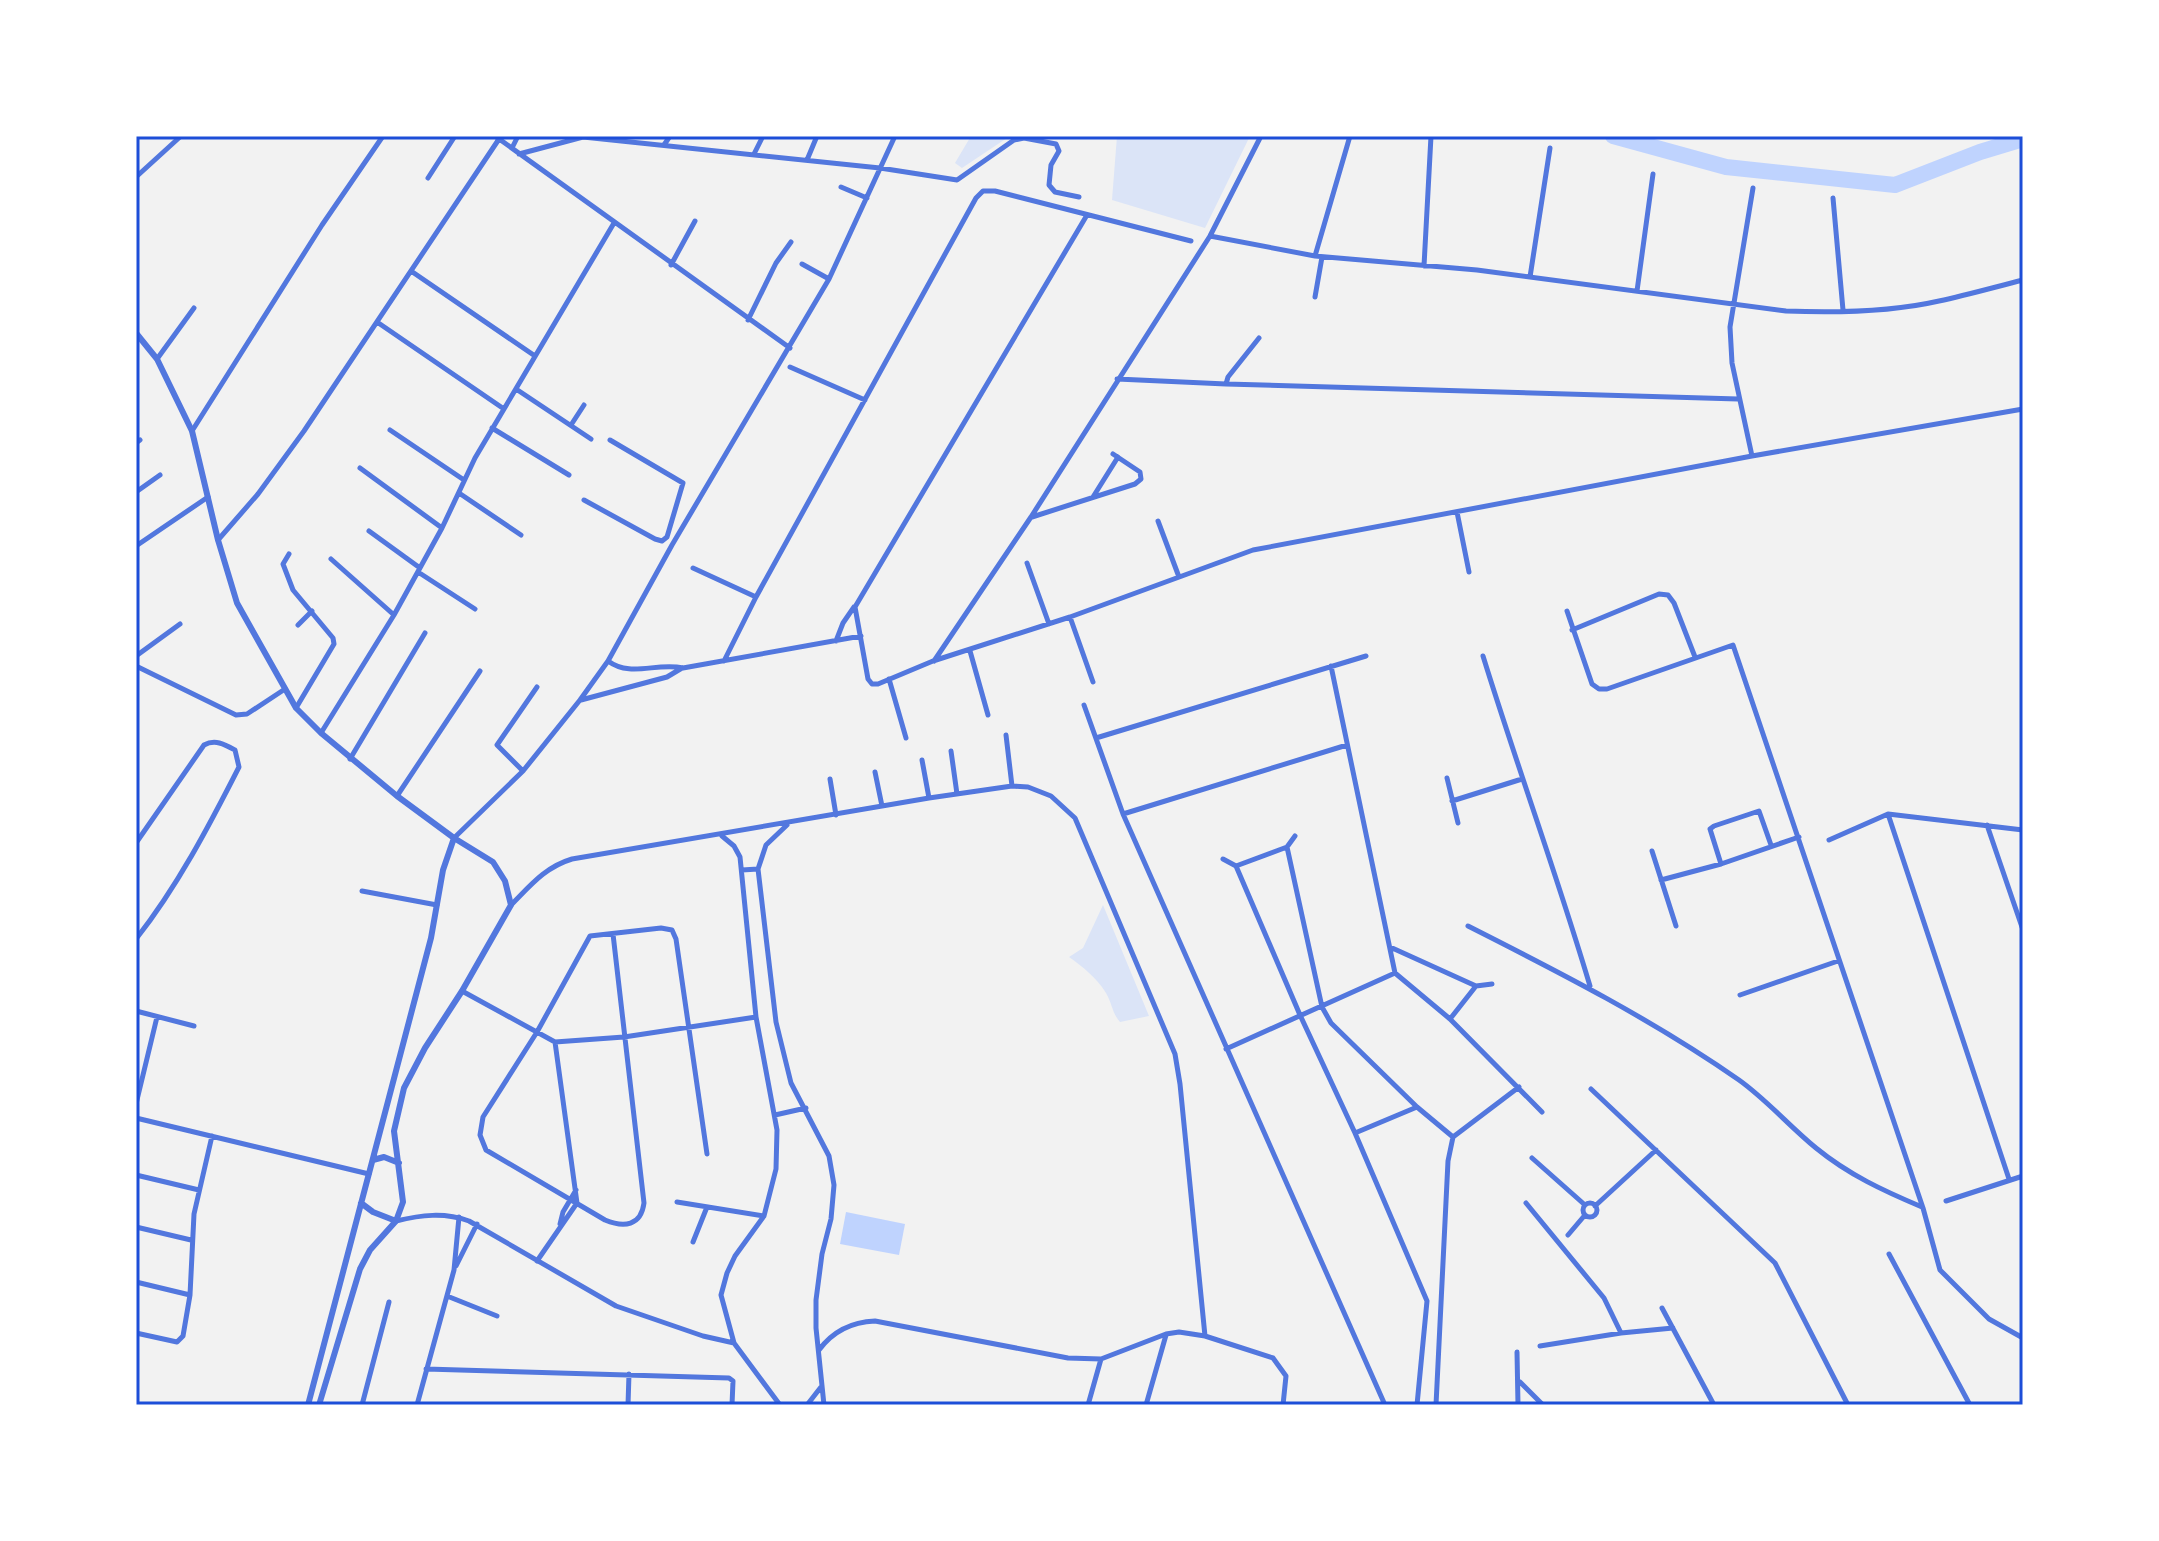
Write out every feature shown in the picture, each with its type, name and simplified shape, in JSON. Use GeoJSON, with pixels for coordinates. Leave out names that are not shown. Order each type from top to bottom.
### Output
{"type":"FeatureCollection","features":[{"type":"Feature","properties":{"kind":"street"},"geometry":{"type":"LineString","coordinates":[[136,177],[181,136]]}},
{"type":"Feature","properties":{"kind":"street"},"geometry":{"type":"LineString","coordinates":[[192,431],[322,225],[383,136]]}},
{"type":"Feature","properties":{"kind":"street"},"geometry":{"type":"LineString","coordinates":[[428,178],[455,136]]}},
{"type":"Feature","properties":{"kind":"street"},"geometry":{"type":"LineString","coordinates":[[512,148],[518,136]]}},
{"type":"Feature","properties":{"kind":"street"},"geometry":{"type":"LineString","coordinates":[[664,145],[670,136]]}},
{"type":"Feature","properties":{"kind":"street"},"geometry":{"type":"LineString","coordinates":[[754,154],[763,136]]}},
{"type":"Feature","properties":{"kind":"street"},"geometry":{"type":"LineString","coordinates":[[807,160],[817,136]]}},
{"type":"Feature","properties":{"kind":"street"},"geometry":{"type":"LineString","coordinates":[[308,1405],[431,938],[443,870],[454,838],[523,771],[608,661],[692,511],[829,279],[895,136]]}},
{"type":"Feature","properties":{"kind":"street"},"geometry":{"type":"LineString","coordinates":[[933,661],[1031,517],[1210,236],[1261,136]]}},
{"type":"Feature","properties":{"kind":"street"},"geometry":{"type":"LineString","coordinates":[[1315,297],[1319,257],[1350,136]]}},
{"type":"Feature","properties":{"kind":"street"},"geometry":{"type":"LineString","coordinates":[[1424,266],[1431,136]]}},
{"type":"Feature","properties":{"kind":"street"},"geometry":{"type":"LineString","coordinates":[[218,540],[268,482],[411,271],[497,137],[790,348]]}},
{"type":"Feature","properties":{"kind":"street"},"geometry":{"type":"LineString","coordinates":[[519,154],[583,137],[630,139],[957,180],[1014,140],[1024,138],[1056,144],[1059,151],[1051,165],[1049,185],[1055,192],[1079,197]]}},
{"type":"Feature","properties":{"kind":"street"},"geometry":{"type":"LineString","coordinates":[[1530,277],[1550,148]]}},
{"type":"Feature","properties":{"kind":"street"},"geometry":{"type":"LineString","coordinates":[[1637,291],[1653,174]]}},
{"type":"Feature","properties":{"kind":"street"},"geometry":{"type":"LineString","coordinates":[[841,187],[867,198]]}},
{"type":"Feature","properties":{"kind":"street"},"geometry":{"type":"LineString","coordinates":[[1752,456],[1738,399],[1730,327],[1753,188]]}},
{"type":"Feature","properties":{"kind":"street"},"geometry":{"type":"LineString","coordinates":[[724,661],[756,597],[976,198],[983,191],[995,191],[1191,241]]}},
{"type":"Feature","properties":{"kind":"street"},"geometry":{"type":"LineString","coordinates":[[1833,198],[1843,310]]}},
{"type":"Feature","properties":{"kind":"street"},"geometry":{"type":"LineString","coordinates":[[836,641],[843,623],[1087,215]]}},
{"type":"Feature","properties":{"kind":"street"},"geometry":{"type":"LineString","coordinates":[[671,265],[695,221]]}},
{"type":"Feature","properties":{"kind":"street"},"geometry":{"type":"LineString","coordinates":[[321,733],[394,615],[492,428],[614,223]]}},
{"type":"Feature","properties":{"kind":"street"},"geometry":{"type":"LineString","coordinates":[[1210,236],[1319,257],[1530,277],[1786,311],[1843,310],[1939,301],[2023,280]]}},
{"type":"Feature","properties":{"kind":"street"},"geometry":{"type":"LineString","coordinates":[[748,320],[776,263],[791,242]]}},
{"type":"Feature","properties":{"kind":"street"},"geometry":{"type":"LineString","coordinates":[[802,264],[829,279]]}},
{"type":"Feature","properties":{"kind":"street"},"geometry":{"type":"LineString","coordinates":[[411,271],[535,356]]}},
{"type":"Feature","properties":{"kind":"street"},"geometry":{"type":"LineString","coordinates":[[157,359],[194,308]]}},
{"type":"Feature","properties":{"kind":"street"},"geometry":{"type":"LineString","coordinates":[[377,322],[504,409]]}},
{"type":"Feature","properties":{"kind":"street"},"geometry":{"type":"LineString","coordinates":[[136,333],[157,359],[192,431],[218,540],[237,603],[296,708],[350,759],[397,796],[493,862],[505,881],[511,905]]}},
{"type":"Feature","properties":{"kind":"street"},"geometry":{"type":"LineString","coordinates":[[1226,384],[1228,377],[1259,338]]}},
{"type":"Feature","properties":{"kind":"street"},"geometry":{"type":"LineString","coordinates":[[790,367],[865,400]]}},
{"type":"Feature","properties":{"kind":"street"},"geometry":{"type":"LineString","coordinates":[[1117,379],[1738,399]]}},
{"type":"Feature","properties":{"kind":"street"},"geometry":{"type":"LineString","coordinates":[[516,389],[591,439]]}},
{"type":"Feature","properties":{"kind":"street"},"geometry":{"type":"LineString","coordinates":[[571,425],[584,405]]}},
{"type":"Feature","properties":{"kind":"street"},"geometry":{"type":"LineString","coordinates":[[855,607],[868,679],[872,684],[878,684],[933,661],[1070,617],[1253,550],[1752,456],[2023,409]]}},
{"type":"Feature","properties":{"kind":"street"},"geometry":{"type":"LineString","coordinates":[[492,428],[569,475]]}},
{"type":"Feature","properties":{"kind":"street"},"geometry":{"type":"LineString","coordinates":[[390,430],[464,480]]}},
{"type":"Feature","properties":{"kind":"street"},"geometry":{"type":"LineString","coordinates":[[584,500],[662,541],[667,537],[683,489],[680,480],[610,440]]}},
{"type":"Feature","properties":{"kind":"street"},"geometry":{"type":"LineString","coordinates":[[1031,517],[1093,498],[1135,484],[1141,479],[1140,472],[1116,456],[1093,498]]}},
{"type":"Feature","properties":{"kind":"street"},"geometry":{"type":"LineString","coordinates":[[360,468],[442,528]]}},
{"type":"Feature","properties":{"kind":"street"},"geometry":{"type":"LineString","coordinates":[[136,492],[160,475]]}},
{"type":"Feature","properties":{"kind":"street"},"geometry":{"type":"LineString","coordinates":[[459,493],[521,535]]}},
{"type":"Feature","properties":{"kind":"street"},"geometry":{"type":"LineString","coordinates":[[136,546],[208,497]]}},
{"type":"Feature","properties":{"kind":"street"},"geometry":{"type":"LineString","coordinates":[[678,506],[692,511]]}},
{"type":"Feature","properties":{"kind":"street"},"geometry":{"type":"LineString","coordinates":[[1457,512],[1469,572]]}},
{"type":"Feature","properties":{"kind":"street"},"geometry":{"type":"LineString","coordinates":[[1158,521],[1179,577]]}},
{"type":"Feature","properties":{"kind":"street"},"geometry":{"type":"LineString","coordinates":[[369,531],[475,609]]}},
{"type":"Feature","properties":{"kind":"street"},"geometry":{"type":"LineString","coordinates":[[289,554],[283,564],[293,590],[331,632],[334,644],[296,708]]}},
{"type":"Feature","properties":{"kind":"street"},"geometry":{"type":"LineString","coordinates":[[331,559],[394,615]]}},
{"type":"Feature","properties":{"kind":"street"},"geometry":{"type":"LineString","coordinates":[[1027,563],[1049,624]]}},
{"type":"Feature","properties":{"kind":"street"},"geometry":{"type":"LineString","coordinates":[[693,568],[756,597]]}},
{"type":"Feature","properties":{"kind":"street"},"geometry":{"type":"LineString","coordinates":[[1572,630],[1659,594],[1668,595],[1695,657]]}},
{"type":"Feature","properties":{"kind":"street"},"geometry":{"type":"LineString","coordinates":[[298,625],[312,611]]}},
{"type":"Feature","properties":{"kind":"street"},"geometry":{"type":"LineString","coordinates":[[1567,611],[1592,684],[1599,689],[1607,689],[1733,645],[1923,1208],[1940,1270],[1989,1319],[2023,1338]]}},
{"type":"Feature","properties":{"kind":"street"},"geometry":{"type":"LineString","coordinates":[[1070,617],[1093,682]]}},
{"type":"Feature","properties":{"kind":"street"},"geometry":{"type":"LineString","coordinates":[[136,656],[180,624]]}},
{"type":"Feature","properties":{"kind":"street"},"geometry":{"type":"LineString","coordinates":[[350,759],[425,633]]}},
{"type":"Feature","properties":{"kind":"street"},"geometry":{"type":"LineString","coordinates":[[608,661],[624,670],[634,671],[655,666],[683,668],[861,636]]}},
{"type":"Feature","properties":{"kind":"street"},"geometry":{"type":"LineString","coordinates":[[970,651],[988,715]]}},
{"type":"Feature","properties":{"kind":"street"},"geometry":{"type":"LineString","coordinates":[[1096,738],[1366,656]]}},
{"type":"Feature","properties":{"kind":"street"},"geometry":{"type":"LineString","coordinates":[[1483,656],[1590,987]]}},
{"type":"Feature","properties":{"kind":"street"},"geometry":{"type":"LineString","coordinates":[[136,666],[236,715],[247,714],[285,689]]}},
{"type":"Feature","properties":{"kind":"street"},"geometry":{"type":"LineString","coordinates":[[655,666],[658,679]]}},
{"type":"Feature","properties":{"kind":"street"},"geometry":{"type":"LineString","coordinates":[[1331,666],[1395,973],[1450,1019],[1542,1112]]}},
{"type":"Feature","properties":{"kind":"street"},"geometry":{"type":"LineString","coordinates":[[580,700],[658,679],[683,668]]}},
{"type":"Feature","properties":{"kind":"street"},"geometry":{"type":"LineString","coordinates":[[397,796],[480,671]]}},
{"type":"Feature","properties":{"kind":"street"},"geometry":{"type":"LineString","coordinates":[[889,679],[906,738]]}},
{"type":"Feature","properties":{"kind":"street"},"geometry":{"type":"LineString","coordinates":[[523,771],[497,745],[537,687]]}},
{"type":"Feature","properties":{"kind":"street"},"geometry":{"type":"LineString","coordinates":[[1084,705],[1123,814],[1385,1405]]}},
{"type":"Feature","properties":{"kind":"street"},"geometry":{"type":"LineString","coordinates":[[1006,735],[1012,786]]}},
{"type":"Feature","properties":{"kind":"street"},"geometry":{"type":"LineString","coordinates":[[136,843],[204,745],[211,741],[224,743],[235,750],[239,767],[233,779],[155,915],[136,939]]}},
{"type":"Feature","properties":{"kind":"street"},"geometry":{"type":"LineString","coordinates":[[1123,814],[1347,745]]}},
{"type":"Feature","properties":{"kind":"street"},"geometry":{"type":"LineString","coordinates":[[951,751],[957,794]]}},
{"type":"Feature","properties":{"kind":"street"},"geometry":{"type":"LineString","coordinates":[[922,760],[929,798]]}},
{"type":"Feature","properties":{"kind":"street"},"geometry":{"type":"LineString","coordinates":[[875,772],[882,806]]}},
{"type":"Feature","properties":{"kind":"street"},"geometry":{"type":"LineString","coordinates":[[1447,778],[1458,823]]}},
{"type":"Feature","properties":{"kind":"street"},"geometry":{"type":"LineString","coordinates":[[830,779],[836,815]]}},
{"type":"Feature","properties":{"kind":"street"},"geometry":{"type":"LineString","coordinates":[[1452,801],[1522,779]]}},
{"type":"Feature","properties":{"kind":"street"},"geometry":{"type":"LineString","coordinates":[[319,1405],[360,1269],[370,1250],[396,1221],[403,1202],[394,1131],[404,1088],[511,905],[539,876],[558,863],[1012,786],[1028,787],[1051,796],[1075,818],[1175,1054],[1205,1336]]}},
{"type":"Feature","properties":{"kind":"street"},"geometry":{"type":"LineString","coordinates":[[1721,864],[1711,835],[1710,829],[1714,826],[1759,811],[1771,845]]}},
{"type":"Feature","properties":{"kind":"street"},"geometry":{"type":"LineString","coordinates":[[1888,814],[2009,1179]]}},
{"type":"Feature","properties":{"kind":"street"},"geometry":{"type":"LineString","coordinates":[[1829,840],[1888,814],[2023,830]]}},
{"type":"Feature","properties":{"kind":"street"},"geometry":{"type":"LineString","coordinates":[[788,824],[766,845],[758,869],[776,1022],[791,1083],[829,1156],[834,1185],[831,1219],[817,1284],[815,1315],[824,1405]]}},
{"type":"Feature","properties":{"kind":"street"},"geometry":{"type":"LineString","coordinates":[[1987,825],[2023,930]]}},
{"type":"Feature","properties":{"kind":"street"},"geometry":{"type":"LineString","coordinates":[[721,835],[734,846],[740,857],[756,1017],[775,1115],[776,1169],[764,1216],[735,1256],[721,1295],[734,1343],[780,1405]]}},
{"type":"Feature","properties":{"kind":"street"},"geometry":{"type":"LineString","coordinates":[[1236,866],[1287,847],[1295,836]]}},
{"type":"Feature","properties":{"kind":"street"},"geometry":{"type":"LineString","coordinates":[[1661,880],[1721,864],[1799,837]]}},
{"type":"Feature","properties":{"kind":"street"},"geometry":{"type":"LineString","coordinates":[[1287,847],[1322,1007],[1331,1023],[1417,1107],[1453,1137]]}},
{"type":"Feature","properties":{"kind":"street"},"geometry":{"type":"LineString","coordinates":[[1652,851],[1676,926]]}},
{"type":"Feature","properties":{"kind":"street"},"geometry":{"type":"LineString","coordinates":[[1223,859],[1236,866],[1427,1301],[1417,1405]]}},
{"type":"Feature","properties":{"kind":"street"},"geometry":{"type":"LineString","coordinates":[[742,870],[758,869]]}},
{"type":"Feature","properties":{"kind":"street"},"geometry":{"type":"LineString","coordinates":[[362,891],[437,905]]}},
{"type":"Feature","properties":{"kind":"street"},"geometry":{"type":"LineString","coordinates":[[1468,926],[1590,987],[1675,1037],[1742,1082],[1837,1164],[1867,1183],[1923,1208]]}},
{"type":"Feature","properties":{"kind":"street"},"geometry":{"type":"LineString","coordinates":[[613,934],[643,1208],[635,1222],[622,1225],[605,1220],[486,1150],[480,1135],[483,1117],[537,1032],[590,936],[661,928],[672,930],[676,939],[707,1154]]}},
{"type":"Feature","properties":{"kind":"street"},"geometry":{"type":"LineString","coordinates":[[1390,947],[1476,986],[1492,984]]}},
{"type":"Feature","properties":{"kind":"street"},"geometry":{"type":"LineString","coordinates":[[1740,995],[1838,961]]}},
{"type":"Feature","properties":{"kind":"street"},"geometry":{"type":"LineString","coordinates":[[1226,1049],[1395,973]]}},
{"type":"Feature","properties":{"kind":"street"},"geometry":{"type":"LineString","coordinates":[[1450,1019],[1476,986]]}},
{"type":"Feature","properties":{"kind":"street"},"geometry":{"type":"LineString","coordinates":[[462,991],[555,1042],[624,1037],[756,1017]]}},
{"type":"Feature","properties":{"kind":"street"},"geometry":{"type":"LineString","coordinates":[[136,1011],[194,1026]]}},
{"type":"Feature","properties":{"kind":"street"},"geometry":{"type":"LineString","coordinates":[[136,1104],[157,1017]]}},
{"type":"Feature","properties":{"kind":"street"},"geometry":{"type":"LineString","coordinates":[[555,1042],[577,1203],[560,1225]]}},
{"type":"Feature","properties":{"kind":"street"},"geometry":{"type":"LineString","coordinates":[[136,1064],[145,1066]]}},
{"type":"Feature","properties":{"kind":"street"},"geometry":{"type":"LineString","coordinates":[[1436,1405],[1448,1161],[1453,1137],[1519,1087]]}},
{"type":"Feature","properties":{"kind":"street"},"geometry":{"type":"LineString","coordinates":[[1591,1089],[1775,1263],[1848,1405]]}},
{"type":"Feature","properties":{"kind":"street"},"geometry":{"type":"LineString","coordinates":[[1355,1133],[1417,1107]]}},
{"type":"Feature","properties":{"kind":"street"},"geometry":{"type":"LineString","coordinates":[[775,1115],[806,1108]]}},
{"type":"Feature","properties":{"kind":"street"},"geometry":{"type":"LineString","coordinates":[[136,1118],[369,1174]]}},
{"type":"Feature","properties":{"kind":"street"},"geometry":{"type":"LineString","coordinates":[[136,1333],[177,1342],[183,1336],[190,1295],[191,1240],[212,1136]]}},
{"type":"Feature","properties":{"kind":"street"},"geometry":{"type":"LineString","coordinates":[[1595,1206],[1656,1150]]}},
{"type":"Feature","properties":{"kind":"street"},"geometry":{"type":"LineString","coordinates":[[373,1160],[384,1157],[399,1163]]}},
{"type":"Feature","properties":{"kind":"street"},"geometry":{"type":"LineString","coordinates":[[1532,1158],[1585,1205]]}},
{"type":"Feature","properties":{"kind":"street"},"geometry":{"type":"LineString","coordinates":[[136,1175],[199,1190]]}},
{"type":"Feature","properties":{"kind":"street"},"geometry":{"type":"LineString","coordinates":[[1946,1201],[2023,1176]]}},
{"type":"Feature","properties":{"kind":"street"},"geometry":{"type":"LineString","coordinates":[[537,1261],[560,1225],[576,1190]]}},
{"type":"Feature","properties":{"kind":"street"},"geometry":{"type":"LineString","coordinates":[[677,1202],[764,1216]]}},
{"type":"Feature","properties":{"kind":"street"},"geometry":{"type":"LineString","coordinates":[[361,1203],[373,1212],[396,1221],[429,1215],[459,1217],[477,1224],[616,1306],[703,1336],[734,1343]]}},
{"type":"Feature","properties":{"kind":"street"},"geometry":{"type":"LineString","coordinates":[[1526,1203],[1604,1298],[1621,1333]]}},
{"type":"Feature","properties":{"kind":"street"},"geometry":{"type":"LineString","coordinates":[[1585,1205],[1591,1203],[1597,1211],[1595,1216],[1585,1215]]}},
{"type":"Feature","properties":{"kind":"street"},"geometry":{"type":"LineString","coordinates":[[1585,1205],[1585,1215]]}},
{"type":"Feature","properties":{"kind":"street"},"geometry":{"type":"LineString","coordinates":[[693,1242],[707,1207]]}},
{"type":"Feature","properties":{"kind":"street"},"geometry":{"type":"LineString","coordinates":[[1568,1235],[1585,1215]]}},
{"type":"Feature","properties":{"kind":"street"},"geometry":{"type":"LineString","coordinates":[[417,1405],[454,1270],[459,1217]]}},
{"type":"Feature","properties":{"kind":"street"},"geometry":{"type":"LineString","coordinates":[[454,1270],[477,1224]]}},
{"type":"Feature","properties":{"kind":"street"},"geometry":{"type":"LineString","coordinates":[[136,1227],[191,1240]]}},
{"type":"Feature","properties":{"kind":"street"},"geometry":{"type":"LineString","coordinates":[[1889,1254],[1970,1405]]}},
{"type":"Feature","properties":{"kind":"street"},"geometry":{"type":"LineString","coordinates":[[136,1282],[190,1295]]}},
{"type":"Feature","properties":{"kind":"street"},"geometry":{"type":"LineString","coordinates":[[447,1296],[497,1316]]}},
{"type":"Feature","properties":{"kind":"street"},"geometry":{"type":"LineString","coordinates":[[1427,1301],[1441,1301]]}},
{"type":"Feature","properties":{"kind":"street"},"geometry":{"type":"LineString","coordinates":[[362,1405],[389,1302]]}},
{"type":"Feature","properties":{"kind":"street"},"geometry":{"type":"LineString","coordinates":[[1662,1308],[1714,1405]]}},
{"type":"Feature","properties":{"kind":"street"},"geometry":{"type":"LineString","coordinates":[[818,1351],[828,1338],[841,1329],[863,1321],[1068,1358],[1101,1359],[1179,1332],[1205,1336],[1273,1358],[1286,1376],[1283,1405]]}},
{"type":"Feature","properties":{"kind":"street"},"geometry":{"type":"LineString","coordinates":[[1540,1346],[1673,1328]]}},
{"type":"Feature","properties":{"kind":"street"},"geometry":{"type":"LineString","coordinates":[[1146,1405],[1166,1334]]}},
{"type":"Feature","properties":{"kind":"street"},"geometry":{"type":"LineString","coordinates":[[1517,1352],[1518,1405]]}},
{"type":"Feature","properties":{"kind":"street"},"geometry":{"type":"LineString","coordinates":[[1088,1405],[1101,1359]]}},
{"type":"Feature","properties":{"kind":"street"},"geometry":{"type":"LineString","coordinates":[[426,1369],[732,1379],[732,1405]]}},
{"type":"Feature","properties":{"kind":"street"},"geometry":{"type":"LineString","coordinates":[[628,1405],[629,1374]]}},
{"type":"Feature","properties":{"kind":"street"},"geometry":{"type":"LineString","coordinates":[[1519,1381],[1543,1405]]}},
{"type":"Feature","properties":{"kind":"street"},"geometry":{"type":"LineString","coordinates":[[807,1405],[822,1385]]}},
{"type":"Feature","properties":{"kind":"shaded area"},"geometry":{"type":"Polygon","coordinates":[[[971,136],[1010,136],[962,168],[955,163],[971,136]]]}},
{"type":"Feature","properties":{"kind":"shaded area"},"geometry":{"type":"Polygon","coordinates":[[[1117,136],[1250,136],[1205,228],[1112,200],[1117,136]]]}},
{"type":"Feature","properties":{"kind":"shaded area"},"geometry":{"type":"Polygon","coordinates":[[[1103,905],[1149,1016],[1120,1022],[1102,988],[1069,957],[1083,948],[1103,905]]]}},
{"type":"Feature","properties":{"kind":"water"},"geometry":{"type":"Polygon","coordinates":[[[846,1212],[905,1224],[899,1255],[840,1244],[846,1212]]]}},
{"type":"Feature","properties":{"kind":"waterway"},"geometry":{"type":"LineString","coordinates":[[1613,136],[1726,167],[1895,185],[2023,139]]}}]}
